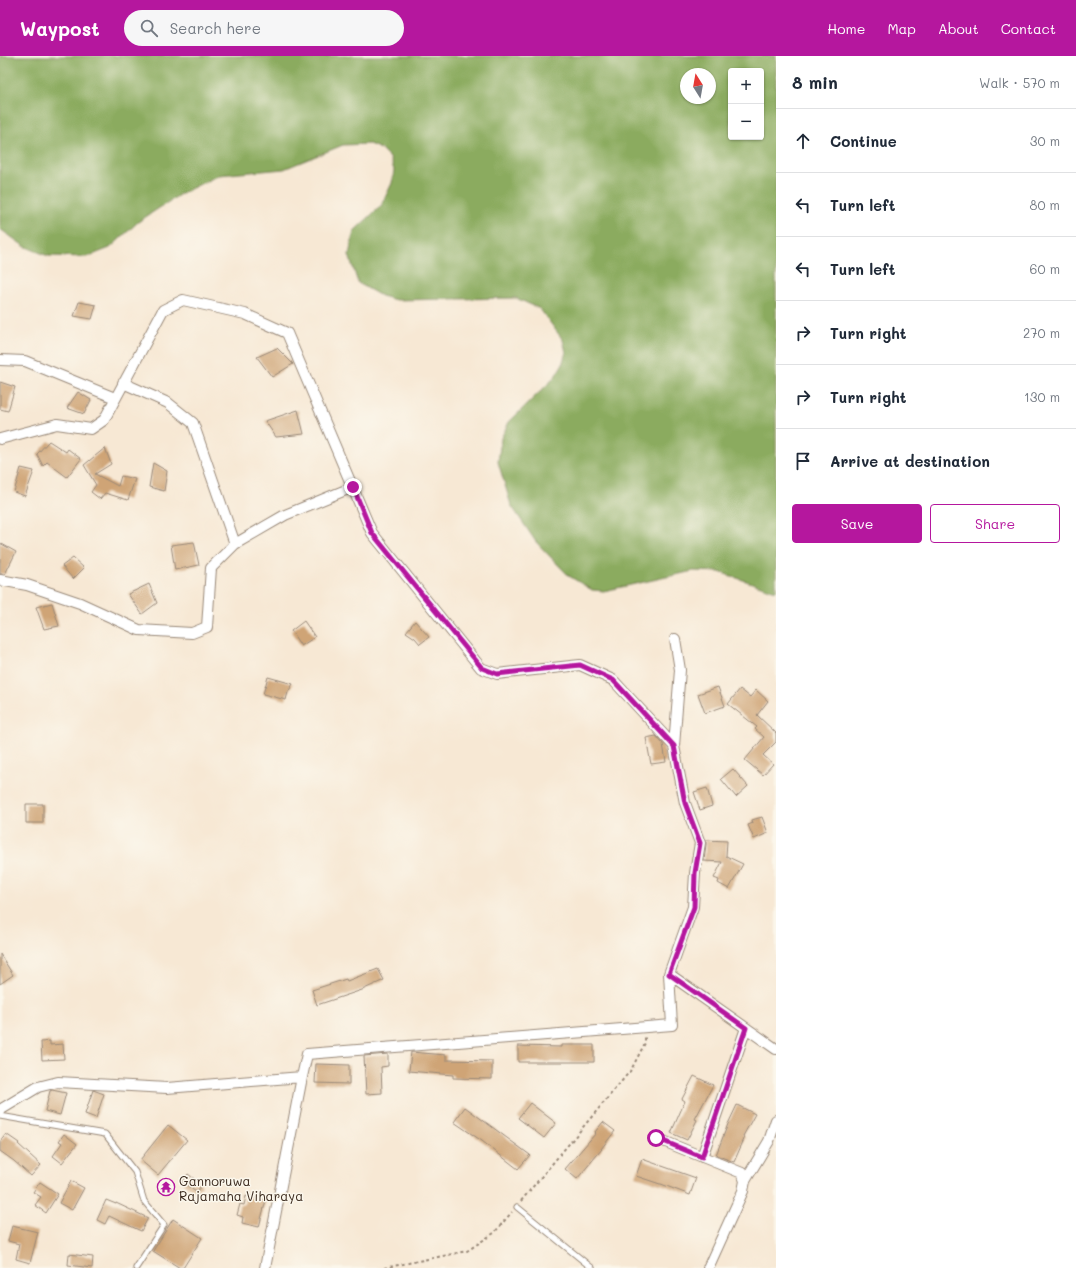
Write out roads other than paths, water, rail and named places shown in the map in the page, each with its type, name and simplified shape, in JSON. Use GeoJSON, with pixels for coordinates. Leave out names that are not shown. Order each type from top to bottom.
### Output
{"type":"FeatureCollection","features":[{"type":"Feature","properties":{"kind":"street"},"geometry":{"type":"LineString","coordinates":[[0,439],[57,424],[91,429],[104,420],[163,310],[184,300],[245,314],[287,333],[372,533],[482,668],[497,674],[580,665],[613,680],[674,746]]}},
{"type":"Feature","properties":{"kind":"street"},"geometry":{"type":"LineString","coordinates":[[0,360],[25,361],[115,398]]}},
{"type":"Feature","properties":{"kind":"street"},"geometry":{"type":"LineString","coordinates":[[123,383],[168,403],[193,423],[235,544]]}},
{"type":"Feature","properties":{"kind":"street"},"geometry":{"type":"LineString","coordinates":[[0,580],[27,585],[80,604],[139,630],[192,633],[207,627],[211,568],[235,544],[285,514],[353,487]]}},
{"type":"Feature","properties":{"kind":"street"},"geometry":{"type":"LineString","coordinates":[[265,1268],[306,1054],[672,1025],[669,974],[694,907],[695,873],[700,843],[685,803],[674,746],[680,670],[675,639]]}},
{"type":"Feature","properties":{"kind":"street"},"geometry":{"type":"LineString","coordinates":[[669,974],[776,1048]]}},
{"type":"Feature","properties":{"kind":"street"},"geometry":{"type":"LineString","coordinates":[[702,1157],[746,1028]]}},
{"type":"Feature","properties":{"kind":"street"},"geometry":{"type":"LineString","coordinates":[[0,1110],[38,1087],[58,1082],[167,1088],[302,1077]]}},
{"type":"Feature","properties":{"kind":"street"},"geometry":{"type":"LineString","coordinates":[[708,1268],[743,1191],[745,1181],[769,1140],[776,1120]]}},
{"type":"Feature","properties":{"kind":"street"},"geometry":{"type":"LineString","coordinates":[[656,1138],[742,1173],[745,1181]]}},
{"type":"Feature","properties":{"kind":"lane"},"geometry":{"type":"LineString","coordinates":[[0,1116],[105,1134],[135,1172],[144,1201],[164,1225],[136,1268]]}},
{"type":"Feature","properties":{"kind":"lane"},"geometry":{"type":"LineString","coordinates":[[517,1206],[592,1268]]}},
{"type":"Feature","properties":{"kind":"place","name":"Gannoruwa Rajamaha Viharaya"},"geometry":{"type":"Point","coordinates":[166,1187]}}]}
